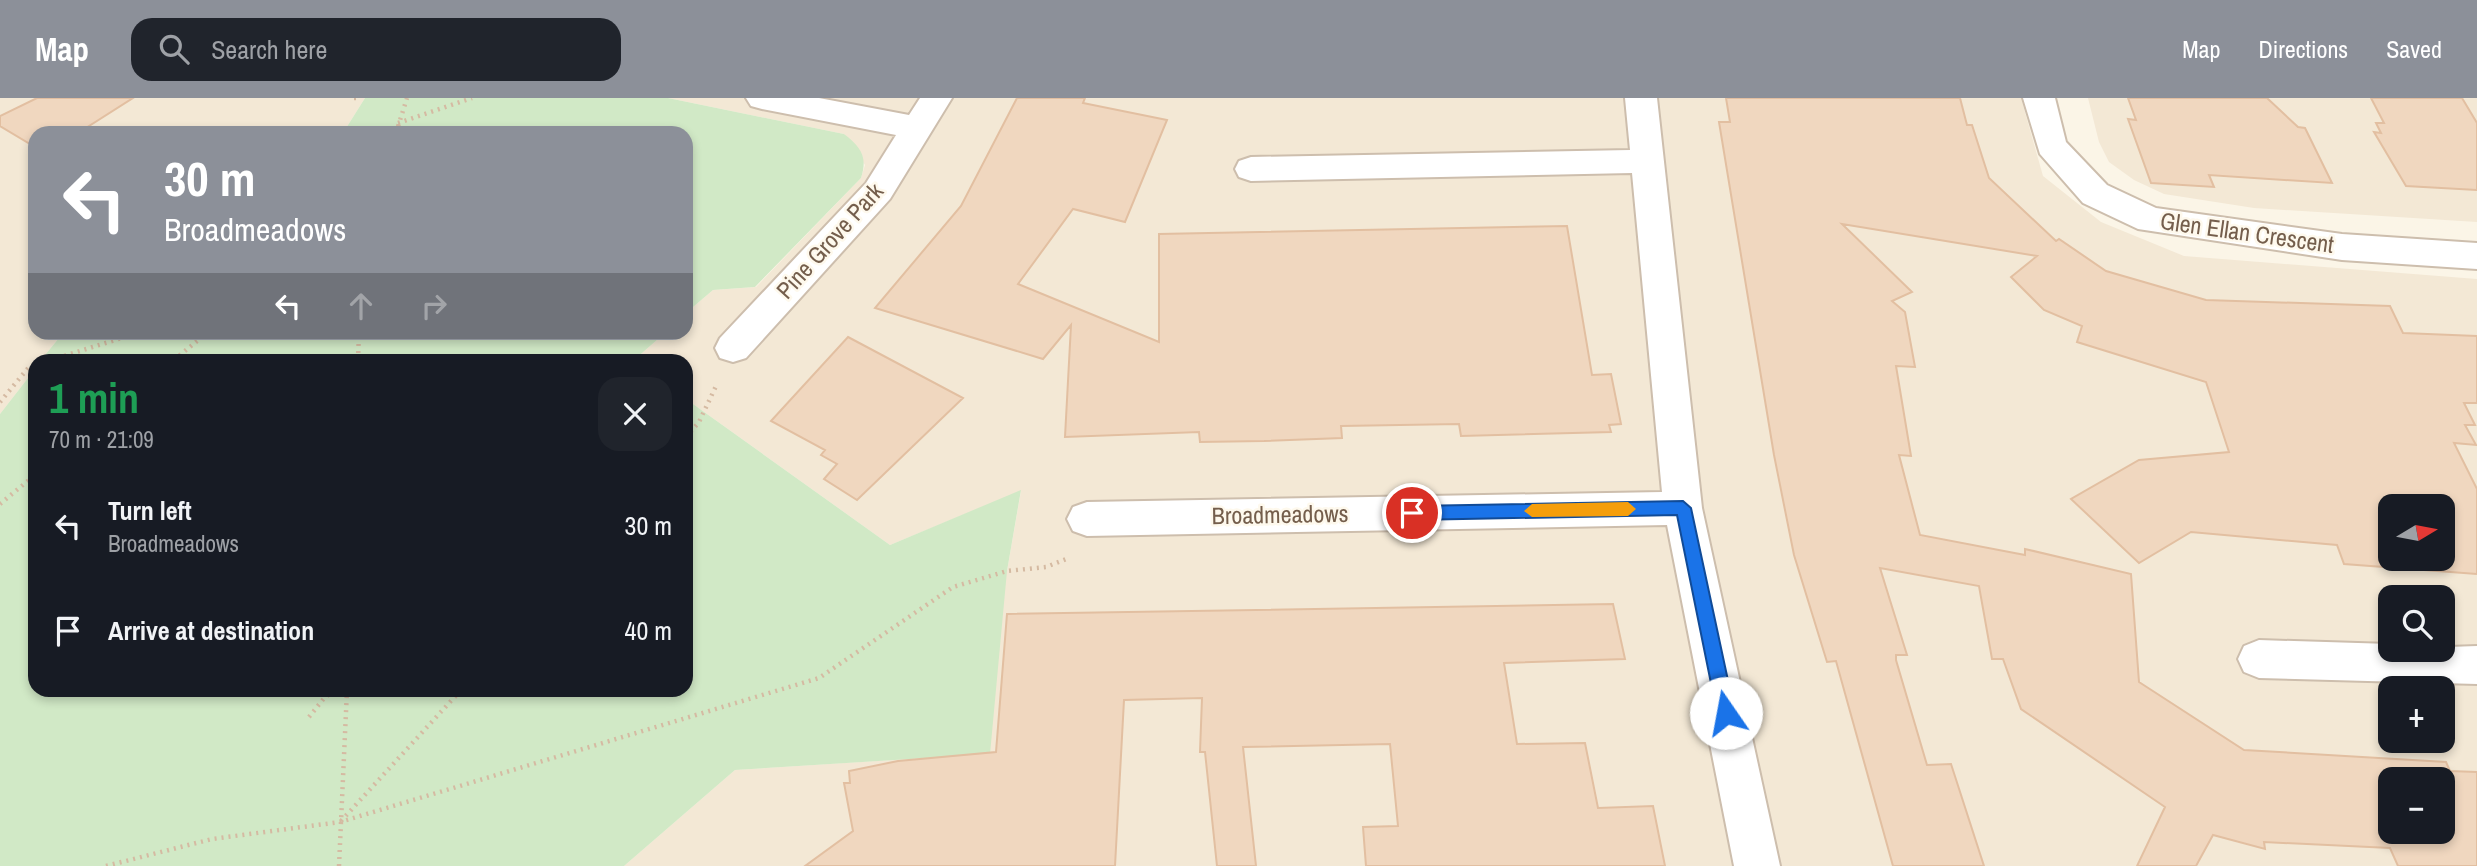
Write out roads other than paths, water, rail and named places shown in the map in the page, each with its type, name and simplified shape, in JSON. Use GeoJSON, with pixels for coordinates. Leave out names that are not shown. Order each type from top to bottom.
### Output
{"type":"FeatureCollection","features":[{"type":"Feature","properties":{"kind":"street"},"geometry":{"type":"LineString","coordinates":[[762,98],[918,128]]}},
{"type":"Feature","properties":{"kind":"street","name":"Pine Grove Park"},"geometry":{"type":"LineString","coordinates":[[733,348],[878,191],[936,98]]}},
{"type":"Feature","properties":{"kind":"street"},"geometry":{"type":"LineString","coordinates":[[1640,98],[1649,161],[1683,508],[1757,866]]}},
{"type":"Feature","properties":{"kind":"street","name":"Glen Ellan Crescent"},"geometry":{"type":"LineString","coordinates":[[2039,98],[2051,146],[2095,194],[2150,220],[2342,247],[2477,256]]}},
{"type":"Feature","properties":{"kind":"street"},"geometry":{"type":"LineString","coordinates":[[1251,169],[1649,161]]}},
{"type":"Feature","properties":{"kind":"street","name":"Broadmeadows"},"geometry":{"type":"LineString","coordinates":[[1087,519],[1683,508]]}},
{"type":"Feature","properties":{"kind":"street"},"geometry":{"type":"LineString","coordinates":[[2259,659],[2477,664]]}}]}
